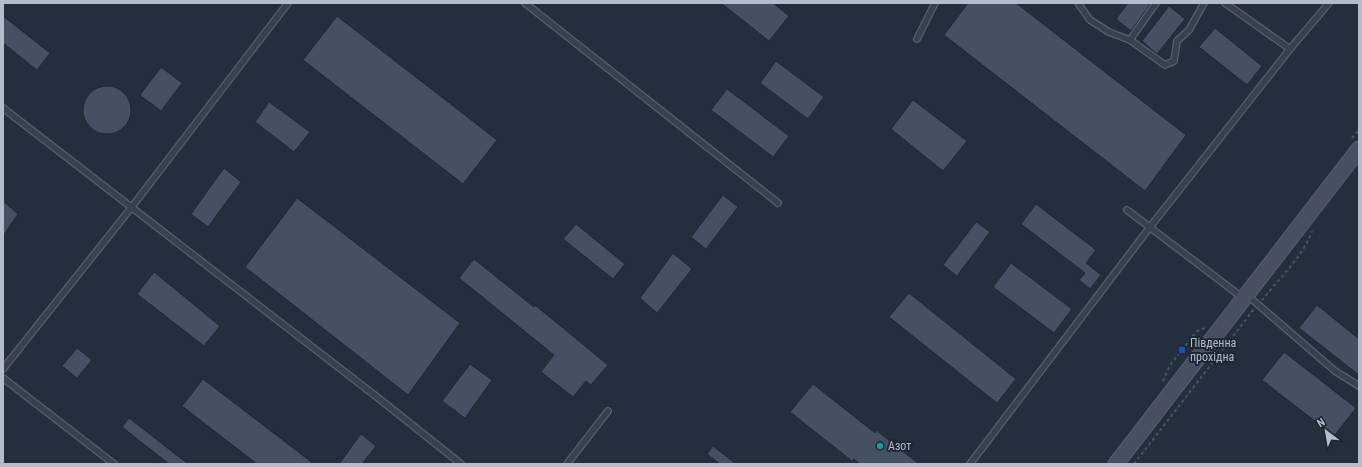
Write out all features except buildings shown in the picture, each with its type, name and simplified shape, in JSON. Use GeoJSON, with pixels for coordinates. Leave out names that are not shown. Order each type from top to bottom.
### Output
{"type":"FeatureCollection","features":[{"type":"Feature","properties":{"kind":"main road"},"geometry":{"type":"LineString","coordinates":[[1116,464],[1249,299],[1359,149]]}},
{"type":"Feature","properties":{"kind":"lane"},"geometry":{"type":"LineString","coordinates":[[3,369],[130,208],[288,3]]}},
{"type":"Feature","properties":{"kind":"lane"},"geometry":{"type":"LineString","coordinates":[[524,3],[778,203]]}},
{"type":"Feature","properties":{"kind":"lane"},"geometry":{"type":"LineString","coordinates":[[917,39],[935,3]]}},
{"type":"Feature","properties":{"kind":"lane"},"geometry":{"type":"LineString","coordinates":[[1078,3],[1090,20],[1109,32],[1130,40],[1165,65],[1174,61],[1177,41],[1189,30],[1204,3]]}},
{"type":"Feature","properties":{"kind":"lane"},"geometry":{"type":"LineString","coordinates":[[1130,40],[1156,3]]}},
{"type":"Feature","properties":{"kind":"lane"},"geometry":{"type":"LineString","coordinates":[[1225,3],[1290,49]]}},
{"type":"Feature","properties":{"kind":"lane"},"geometry":{"type":"LineString","coordinates":[[970,464],[1150,227],[1290,49],[1329,3]]}},
{"type":"Feature","properties":{"kind":"lane"},"geometry":{"type":"LineString","coordinates":[[3,108],[130,208],[377,397],[461,464]]}},
{"type":"Feature","properties":{"kind":"lane"},"geometry":{"type":"LineString","coordinates":[[1127,210],[1249,299],[1335,371],[1359,386]]}},
{"type":"Feature","properties":{"kind":"lane"},"geometry":{"type":"LineString","coordinates":[[3,378],[114,464]]}},
{"type":"Feature","properties":{"kind":"lane"},"geometry":{"type":"LineString","coordinates":[[567,464],[608,411]]}},
{"type":"Feature","properties":{"kind":"path"},"geometry":{"type":"LineString","coordinates":[[1134,464],[1249,299],[1292,262],[1310,238],[1313,228]]}},
{"type":"Feature","properties":{"kind":"place","name":"Південна прохідна"},"geometry":{"type":"Point","coordinates":[1182,350]}},
{"type":"Feature","properties":{"kind":"place","name":"Азот"},"geometry":{"type":"Point","coordinates":[880,446]}}]}
